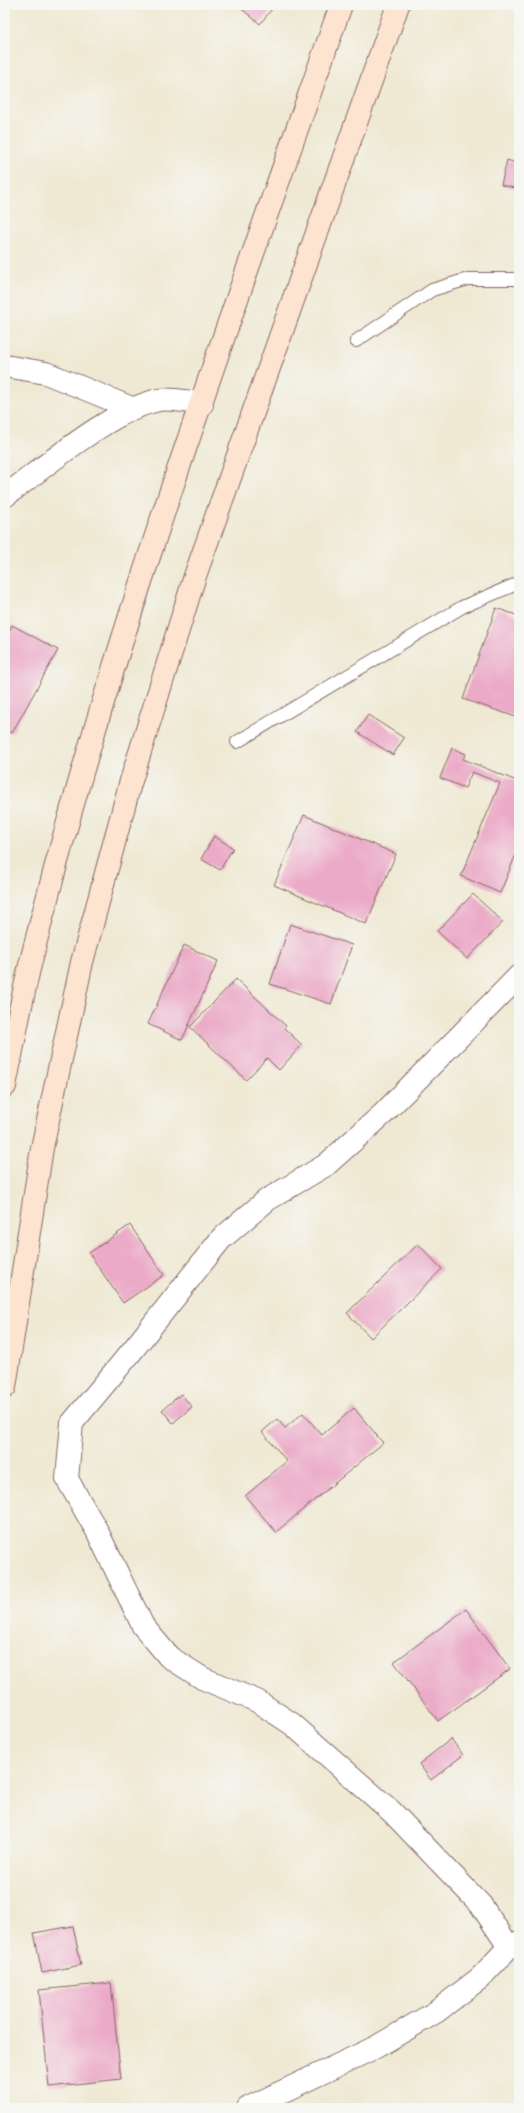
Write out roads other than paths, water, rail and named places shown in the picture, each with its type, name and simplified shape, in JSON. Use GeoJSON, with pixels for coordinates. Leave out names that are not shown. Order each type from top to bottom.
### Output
{"type":"FeatureCollection","features":[{"type":"Feature","properties":{"kind":"main road"},"geometry":{"type":"LineString","coordinates":[[5,1086],[29,970],[93,732],[151,550],[341,5]]}},
{"type":"Feature","properties":{"kind":"main road"},"geometry":{"type":"LineString","coordinates":[[5,1387],[42,1148],[82,962],[130,784],[195,576],[398,5]]}},
{"type":"Feature","properties":{"kind":"street"},"geometry":{"type":"LineString","coordinates":[[5,366],[46,373],[134,409]]}},
{"type":"Feature","properties":{"kind":"street"},"geometry":{"type":"LineString","coordinates":[[5,496],[94,431],[134,409],[160,400],[202,404]]}},
{"type":"Feature","properties":{"kind":"street"},"geometry":{"type":"LineString","coordinates":[[248,2108],[376,2047],[436,2012],[480,1978],[514,1944],[482,1905],[392,1812],[292,1724],[257,1702],[202,1678],[168,1657],[143,1626],[97,1531],[67,1479],[72,1423],[132,1351],[221,1239],[267,1200],[326,1165],[383,1114],[519,976]]}},
{"type":"Feature","properties":{"kind":"lane"},"geometry":{"type":"LineString","coordinates":[[356,341],[432,290],[468,279],[519,279]]}},
{"type":"Feature","properties":{"kind":"lane"},"geometry":{"type":"LineString","coordinates":[[237,742],[462,608],[519,583]]}}]}
